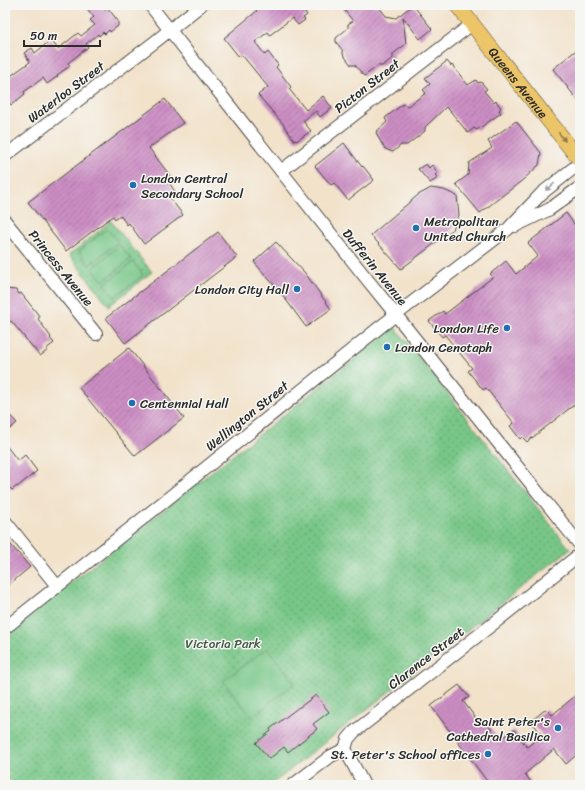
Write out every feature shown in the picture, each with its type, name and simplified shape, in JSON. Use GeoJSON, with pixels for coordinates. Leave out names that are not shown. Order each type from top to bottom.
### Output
{"type":"FeatureCollection","features":[{"type":"Feature","properties":{"kind":"main road","name":"Queens Avenue"},"geometry":{"type":"LineString","coordinates":[[457,5],[580,161]]}},
{"type":"Feature","properties":{"kind":"street","name":"Dufferin Avenue"},"geometry":{"type":"LineString","coordinates":[[150,5],[580,545]]}},
{"type":"Feature","properties":{"kind":"street","name":"Waterloo Street"},"geometry":{"type":"LineString","coordinates":[[5,156],[201,5]]}},
{"type":"Feature","properties":{"kind":"street","name":"Picton Street"},"geometry":{"type":"LineString","coordinates":[[281,171],[472,24]]}},
{"type":"Feature","properties":{"kind":"street","name":"Wellington Street"},"geometry":{"type":"LineString","coordinates":[[5,628],[380,327],[508,229],[541,194],[580,161]]}},
{"type":"Feature","properties":{"kind":"street","name":"Wellington Street"},"geometry":{"type":"LineString","coordinates":[[508,229],[550,209],[580,187]]}},
{"type":"Feature","properties":{"kind":"street","name":"Princess Avenue"},"geometry":{"type":"LineString","coordinates":[[5,221],[96,334]]}},
{"type":"Feature","properties":{"kind":"street"},"geometry":{"type":"LineString","coordinates":[[5,521],[57,586]]}},
{"type":"Feature","properties":{"kind":"street","name":"Clarence Street"},"geometry":{"type":"LineString","coordinates":[[345,749],[348,739],[354,732],[580,554]]}},
{"type":"Feature","properties":{"kind":"street"},"geometry":{"type":"LineString","coordinates":[[293,785],[331,756],[345,749],[364,785]]}},
{"type":"Feature","properties":{"kind":"green space"},"geometry":{"type":"Polygon","coordinates":[[[111,221],[152,272],[109,306],[69,255],[111,221]]]}},
{"type":"Feature","properties":{"kind":"green space"},"geometry":{"type":"Polygon","coordinates":[[[107,229],[118,242],[89,265],[79,251],[107,229]]]}},
{"type":"Feature","properties":{"kind":"green space"},"geometry":{"type":"Polygon","coordinates":[[[120,245],[131,259],[103,281],[92,268],[120,245]]]}},
{"type":"Feature","properties":{"kind":"green space"},"geometry":{"type":"Polygon","coordinates":[[[133,262],[143,275],[115,297],[105,284],[133,262]]]}},
{"type":"Feature","properties":{"kind":"green space","name":"Victoria Park"},"geometry":{"type":"Polygon","coordinates":[[[395,327],[570,549],[271,785],[5,785],[5,635],[395,327]]]}},
{"type":"Feature","properties":{"kind":"green space"},"geometry":{"type":"Polygon","coordinates":[[[267,648],[295,683],[252,717],[223,681],[267,648]]]}},
{"type":"Feature","properties":{"kind":"building"},"geometry":{"type":"Polygon","coordinates":[[[84,5],[100,5],[104,9],[107,7],[118,21],[118,26],[110,32],[109,30],[105,34],[103,32],[99,36],[98,34],[86,44],[88,47],[68,63],[70,66],[57,75],[58,76],[47,84],[43,78],[24,92],[25,94],[11,105],[5,97],[5,80],[30,62],[24,53],[32,48],[35,53],[51,40],[58,49],[78,33],[81,36],[95,25],[90,20],[94,17],[84,5]]]}},
{"type":"Feature","properties":{"kind":"building"},"geometry":{"type":"Polygon","coordinates":[[[260,5],[313,5],[305,12],[307,15],[303,18],[305,20],[298,25],[292,18],[270,35],[268,32],[255,42],[265,55],[268,52],[278,65],[276,67],[291,87],[289,89],[306,110],[323,96],[332,108],[320,117],[316,111],[303,121],[311,131],[295,141],[284,125],[258,95],[268,87],[242,55],[239,57],[224,38],[257,11],[255,9],[260,5]]]}},
{"type":"Feature","properties":{"kind":"building"},"geometry":{"type":"Polygon","coordinates":[[[340,5],[378,6],[386,16],[396,18],[413,5],[432,29],[420,39],[403,17],[406,44],[393,54],[393,58],[364,76],[355,65],[351,65],[336,42],[336,38],[348,28],[348,24],[353,21],[340,5]]]}},
{"type":"Feature","properties":{"kind":"building"},"geometry":{"type":"Polygon","coordinates":[[[580,47],[580,103],[553,69],[580,47]]]}},
{"type":"Feature","properties":{"kind":"building"},"geometry":{"type":"Polygon","coordinates":[[[447,61],[468,85],[476,80],[478,83],[481,82],[487,89],[484,91],[494,103],[496,101],[501,108],[499,110],[501,113],[477,130],[474,128],[468,133],[446,107],[425,127],[425,131],[407,145],[401,145],[393,152],[385,149],[376,132],[387,122],[385,118],[403,104],[408,106],[426,93],[423,90],[430,84],[425,78],[447,61]]]}},
{"type":"Feature","properties":{"kind":"building"},"geometry":{"type":"Polygon","coordinates":[[[165,99],[183,123],[149,148],[174,181],[170,184],[176,193],[170,198],[183,215],[144,244],[129,223],[127,225],[120,215],[115,219],[113,216],[66,251],[28,202],[165,99]]]}},
{"type":"Feature","properties":{"kind":"building"},"geometry":{"type":"Polygon","coordinates":[[[516,121],[541,153],[539,165],[524,179],[480,213],[456,184],[468,175],[469,163],[492,148],[488,141],[516,121]]]}},
{"type":"Feature","properties":{"kind":"building"},"geometry":{"type":"Polygon","coordinates":[[[344,143],[374,180],[348,200],[334,183],[331,185],[315,166],[344,143]]]}},
{"type":"Feature","properties":{"kind":"building"},"geometry":{"type":"Polygon","coordinates":[[[426,164],[429,168],[432,165],[438,173],[435,175],[438,178],[430,183],[418,169],[426,164]]]}},
{"type":"Feature","properties":{"kind":"building","name":"Metropolitan United Church"},"geometry":{"type":"Polygon","coordinates":[[[431,188],[444,190],[457,196],[459,215],[456,224],[451,231],[401,269],[371,235],[418,195],[431,188]]]}},
{"type":"Feature","properties":{"kind":"building","name":"London Life"},"geometry":{"type":"Polygon","coordinates":[[[566,213],[580,232],[580,400],[527,442],[522,437],[520,439],[510,426],[514,423],[486,388],[483,390],[468,371],[472,368],[445,335],[442,337],[429,321],[443,311],[445,314],[493,277],[490,274],[506,261],[516,274],[538,256],[528,243],[566,213]]]}},
{"type":"Feature","properties":{"kind":"building"},"geometry":{"type":"Polygon","coordinates":[[[218,232],[237,257],[125,343],[106,318],[218,232]]]}},
{"type":"Feature","properties":{"kind":"building","name":"London City Hall"},"geometry":{"type":"Polygon","coordinates":[[[276,242],[305,273],[331,309],[306,327],[281,293],[254,262],[276,242]]]}},
{"type":"Feature","properties":{"kind":"building"},"geometry":{"type":"Polygon","coordinates":[[[5,289],[16,290],[19,294],[21,293],[40,317],[38,319],[51,337],[50,338],[54,343],[40,356],[11,321],[5,325],[5,289]]]}},
{"type":"Feature","properties":{"kind":"building","name":"Centennial Hall"},"geometry":{"type":"Polygon","coordinates":[[[129,348],[184,418],[135,456],[79,388],[129,348]]]}},
{"type":"Feature","properties":{"kind":"building"},"geometry":{"type":"Polygon","coordinates":[[[5,410],[17,423],[5,433],[5,410]]]}},
{"type":"Feature","properties":{"kind":"building"},"geometry":{"type":"Polygon","coordinates":[[[5,444],[18,461],[25,455],[37,471],[12,490],[8,486],[5,489],[5,444]]]}},
{"type":"Feature","properties":{"kind":"building"},"geometry":{"type":"Polygon","coordinates":[[[5,538],[30,567],[5,588],[5,538]]]}},
{"type":"Feature","properties":{"kind":"building"},"geometry":{"type":"Polygon","coordinates":[[[459,685],[469,697],[463,701],[481,725],[485,721],[500,740],[514,730],[527,747],[542,735],[531,721],[546,709],[552,715],[580,692],[580,752],[566,764],[554,749],[525,774],[531,782],[523,785],[490,785],[431,706],[459,685]]]}},
{"type":"Feature","properties":{"kind":"building"},"geometry":{"type":"Polygon","coordinates":[[[316,695],[329,712],[313,724],[317,729],[288,752],[284,747],[269,759],[256,743],[271,731],[270,729],[316,695]]]}},
{"type":"Feature","properties":{"kind":"place","name":"London Central Secondary School"},"geometry":{"type":"Point","coordinates":[133,185]}},
{"type":"Feature","properties":{"kind":"place","name":"Metropolitan United Church"},"geometry":{"type":"Point","coordinates":[416,228]}},
{"type":"Feature","properties":{"kind":"place","name":"London City Hall"},"geometry":{"type":"Point","coordinates":[297,289]}},
{"type":"Feature","properties":{"kind":"place","name":"London Life"},"geometry":{"type":"Point","coordinates":[507,328]}},
{"type":"Feature","properties":{"kind":"place","name":"London Cenotaph"},"geometry":{"type":"Point","coordinates":[387,347]}},
{"type":"Feature","properties":{"kind":"place","name":"Centennial Hall"},"geometry":{"type":"Point","coordinates":[132,403]}},
{"type":"Feature","properties":{"kind":"place","name":"Saint Peter's Cathedral Basilica"},"geometry":{"type":"Point","coordinates":[558,728]}},
{"type":"Feature","properties":{"kind":"place","name":"St. Peter's School offices"},"geometry":{"type":"Point","coordinates":[488,754]}}]}
